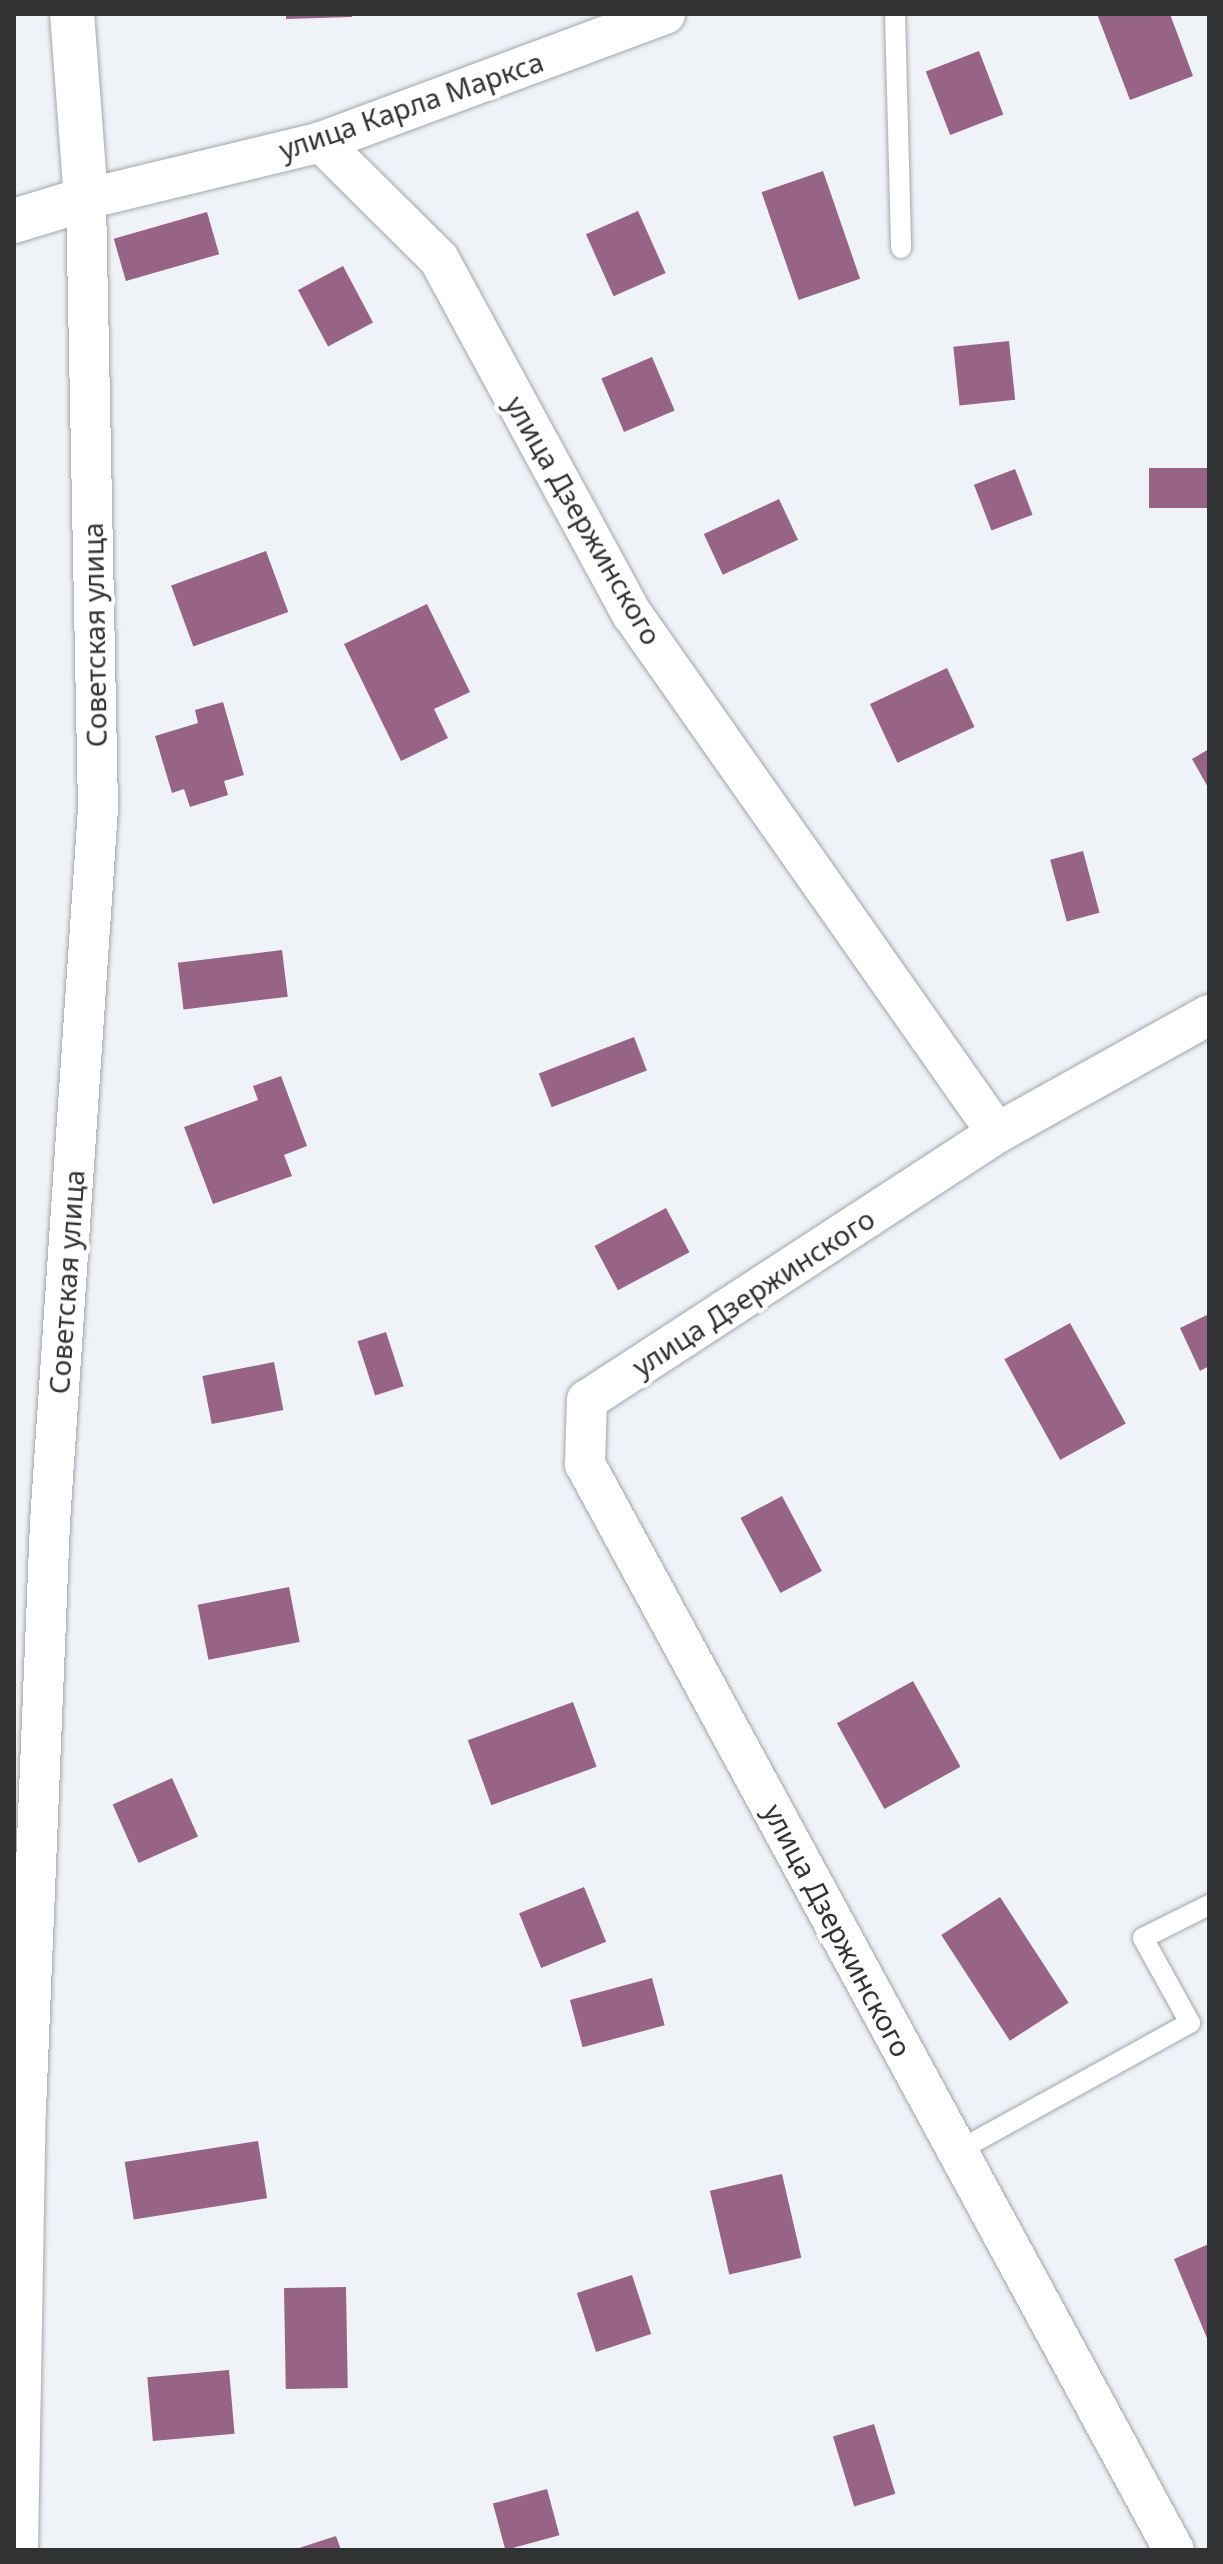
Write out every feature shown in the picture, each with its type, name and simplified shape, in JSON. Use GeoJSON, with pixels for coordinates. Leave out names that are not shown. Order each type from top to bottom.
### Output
{"type":"FeatureCollection","features":[{"type":"Feature","properties":{"kind":"main road","name":"Советская улица"},"geometry":{"type":"LineString","coordinates":[[72,14],[86,199]]}},
{"type":"Feature","properties":{"kind":"main road","name":"улица Карла Маркса"},"geometry":{"type":"LineString","coordinates":[[14,221],[86,199]]}},
{"type":"Feature","properties":{"kind":"street","name":"улица Карла Маркса"},"geometry":{"type":"LineString","coordinates":[[86,199],[321,142],[665,14]]}},
{"type":"Feature","properties":{"kind":"street","name":"улица Дзержинского"},"geometry":{"type":"LineString","coordinates":[[321,142],[439,259],[632,614],[997,1133],[587,1400],[585,1464],[1174,2550]]}},
{"type":"Feature","properties":{"kind":"street","name":"Советская улица"},"geometry":{"type":"LineString","coordinates":[[18,2550],[26,2110],[49,1537],[98,808],[86,199]]}},
{"type":"Feature","properties":{"kind":"street"},"geometry":{"type":"LineString","coordinates":[[997,1133],[1209,1015]]}},
{"type":"Feature","properties":{"kind":"lane"},"geometry":{"type":"LineString","coordinates":[[895,14],[901,248]]}},
{"type":"Feature","properties":{"kind":"lane"},"geometry":{"type":"LineString","coordinates":[[958,2151],[1190,2023],[1143,1938],[1209,1905]]}},
{"type":"Feature","properties":{"kind":"building"},"geometry":{"type":"Polygon","coordinates":[[[286,14],[352,14],[352,17],[286,19],[286,14]]]}},
{"type":"Feature","properties":{"kind":"building"},"geometry":{"type":"Polygon","coordinates":[[[1097,14],[1170,14],[1193,76],[1130,100],[1097,14]]]}},
{"type":"Feature","properties":{"kind":"building"},"geometry":{"type":"Polygon","coordinates":[[[979,51],[1003,114],[950,135],[926,71],[979,51]]]}},
{"type":"Feature","properties":{"kind":"building"},"geometry":{"type":"Polygon","coordinates":[[[823,171],[860,279],[799,300],[762,192],[823,171]]]}},
{"type":"Feature","properties":{"kind":"building"},"geometry":{"type":"Polygon","coordinates":[[[638,211],[666,273],[614,296],[586,234],[638,211]]]}},
{"type":"Feature","properties":{"kind":"building"},"geometry":{"type":"Polygon","coordinates":[[[207,212],[219,254],[126,281],[114,239],[207,212]]]}},
{"type":"Feature","properties":{"kind":"building"},"geometry":{"type":"Polygon","coordinates":[[[343,266],[373,323],[328,346],[298,290],[343,266]]]}},
{"type":"Feature","properties":{"kind":"building"},"geometry":{"type":"Polygon","coordinates":[[[1009,341],[1015,400],[959,406],[953,347],[1009,341]]]}},
{"type":"Feature","properties":{"kind":"building"},"geometry":{"type":"Polygon","coordinates":[[[652,357],[675,410],[624,432],[601,378],[652,357]]]}},
{"type":"Feature","properties":{"kind":"building"},"geometry":{"type":"Polygon","coordinates":[[[1149,468],[1209,468],[1209,508],[1149,508],[1149,468]]]}},
{"type":"Feature","properties":{"kind":"building"},"geometry":{"type":"Polygon","coordinates":[[[1015,469],[1033,515],[991,531],[974,485],[1015,469]]]}},
{"type":"Feature","properties":{"kind":"building"},"geometry":{"type":"Polygon","coordinates":[[[779,499],[798,540],[723,575],[704,534],[779,499]]]}},
{"type":"Feature","properties":{"kind":"building"},"geometry":{"type":"Polygon","coordinates":[[[266,551],[288,612],[193,647],[171,586],[266,551]]]}},
{"type":"Feature","properties":{"kind":"building"},"geometry":{"type":"Polygon","coordinates":[[[427,604],[470,692],[434,709],[448,738],[401,761],[344,644],[427,604]]]}},
{"type":"Feature","properties":{"kind":"building"},"geometry":{"type":"Polygon","coordinates":[[[947,668],[974,727],[897,763],[870,704],[947,668]]]}},
{"type":"Feature","properties":{"kind":"building"},"geometry":{"type":"Polygon","coordinates":[[[223,702],[244,775],[224,781],[228,795],[190,807],[184,789],[172,793],[155,736],[198,723],[195,710],[223,702]]]}},
{"type":"Feature","properties":{"kind":"building"},"geometry":{"type":"Polygon","coordinates":[[[1209,749],[1209,789],[1192,759],[1209,749]]]}},
{"type":"Feature","properties":{"kind":"building"},"geometry":{"type":"Polygon","coordinates":[[[1083,851],[1100,913],[1067,922],[1050,860],[1083,851]]]}},
{"type":"Feature","properties":{"kind":"building"},"geometry":{"type":"Polygon","coordinates":[[[282,950],[288,997],[184,1009],[178,963],[282,950]]]}},
{"type":"Feature","properties":{"kind":"building"},"geometry":{"type":"Polygon","coordinates":[[[634,1037],[647,1071],[552,1107],[539,1074],[634,1037]]]}},
{"type":"Feature","properties":{"kind":"building"},"geometry":{"type":"Polygon","coordinates":[[[281,1076],[307,1146],[284,1155],[292,1176],[213,1204],[184,1127],[258,1100],[253,1086],[281,1076]]]}},
{"type":"Feature","properties":{"kind":"building"},"geometry":{"type":"Polygon","coordinates":[[[666,1208],[689,1252],[618,1290],[594,1246],[666,1208]]]}},
{"type":"Feature","properties":{"kind":"building"},"geometry":{"type":"Polygon","coordinates":[[[1209,1314],[1209,1366],[1200,1371],[1180,1328],[1209,1314]]]}},
{"type":"Feature","properties":{"kind":"building"},"geometry":{"type":"Polygon","coordinates":[[[1070,1323],[1126,1424],[1060,1460],[1004,1359],[1070,1323]]]}},
{"type":"Feature","properties":{"kind":"building"},"geometry":{"type":"Polygon","coordinates":[[[386,1332],[404,1386],[375,1395],[357,1341],[386,1332]]]}},
{"type":"Feature","properties":{"kind":"building"},"geometry":{"type":"Polygon","coordinates":[[[274,1362],[283,1410],[212,1424],[202,1376],[274,1362]]]}},
{"type":"Feature","properties":{"kind":"building"},"geometry":{"type":"Polygon","coordinates":[[[782,1496],[822,1571],[780,1593],[741,1518],[782,1496]]]}},
{"type":"Feature","properties":{"kind":"building"},"geometry":{"type":"Polygon","coordinates":[[[289,1587],[300,1642],[208,1660],[198,1605],[289,1587]]]}},
{"type":"Feature","properties":{"kind":"building"},"geometry":{"type":"Polygon","coordinates":[[[913,1681],[961,1767],[884,1809],[837,1723],[913,1681]]]}},
{"type":"Feature","properties":{"kind":"building"},"geometry":{"type":"Polygon","coordinates":[[[573,1702],[597,1767],[491,1805],[468,1740],[573,1702]]]}},
{"type":"Feature","properties":{"kind":"building"},"geometry":{"type":"Polygon","coordinates":[[[172,1778],[198,1836],[139,1863],[113,1804],[172,1778]]]}},
{"type":"Feature","properties":{"kind":"building"},"geometry":{"type":"Polygon","coordinates":[[[584,1887],[606,1942],[541,1968],[519,1913],[584,1887]]]}},
{"type":"Feature","properties":{"kind":"building"},"geometry":{"type":"Polygon","coordinates":[[[1000,1897],[1069,2003],[1010,2041],[941,1935],[1000,1897]]]}},
{"type":"Feature","properties":{"kind":"building"},"geometry":{"type":"Polygon","coordinates":[[[652,1978],[665,2025],[583,2047],[570,2000],[652,1978]]]}},
{"type":"Feature","properties":{"kind":"building"},"geometry":{"type":"Polygon","coordinates":[[[258,2141],[267,2198],[134,2219],[125,2162],[258,2141]]]}},
{"type":"Feature","properties":{"kind":"building"},"geometry":{"type":"Polygon","coordinates":[[[782,2174],[801,2258],[729,2274],[710,2191],[782,2174]]]}},
{"type":"Feature","properties":{"kind":"building"},"geometry":{"type":"Polygon","coordinates":[[[1209,2244],[1209,2343],[1174,2259],[1209,2244]]]}},
{"type":"Feature","properties":{"kind":"building"},"geometry":{"type":"Polygon","coordinates":[[[632,2275],[651,2334],[596,2352],[577,2293],[632,2275]]]}},
{"type":"Feature","properties":{"kind":"building"},"geometry":{"type":"Polygon","coordinates":[[[346,2287],[348,2388],[286,2389],[284,2288],[346,2287]]]}},
{"type":"Feature","properties":{"kind":"building"},"geometry":{"type":"Polygon","coordinates":[[[229,2370],[235,2434],[153,2441],[147,2377],[229,2370]]]}},
{"type":"Feature","properties":{"kind":"building"},"geometry":{"type":"Polygon","coordinates":[[[874,2424],[895,2494],[854,2506],[833,2437],[874,2424]]]}},
{"type":"Feature","properties":{"kind":"building"},"geometry":{"type":"Polygon","coordinates":[[[547,2489],[559,2535],[505,2550],[493,2503],[547,2489]]]}},
{"type":"Feature","properties":{"kind":"building"},"geometry":{"type":"Polygon","coordinates":[[[336,2536],[341,2550],[296,2550],[296,2549],[336,2536]]]}}]}
